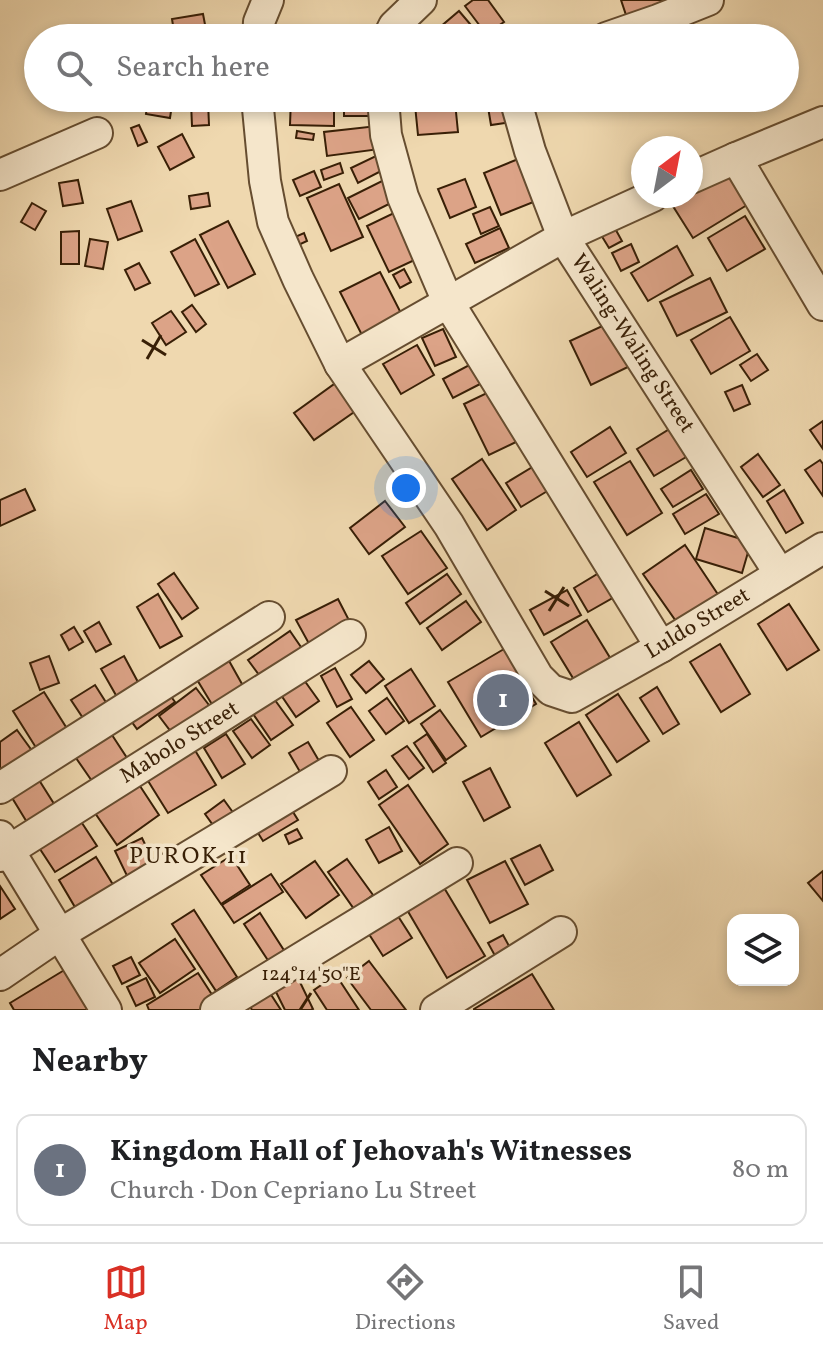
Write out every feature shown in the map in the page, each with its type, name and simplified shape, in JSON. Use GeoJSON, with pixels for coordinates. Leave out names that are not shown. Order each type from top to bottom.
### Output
{"type":"FeatureCollection","features":[{"type":"Feature","properties":{"kind":"street"},"geometry":{"type":"LineString","coordinates":[[259,24],[268,0]]}},
{"type":"Feature","properties":{"kind":"street"},"geometry":{"type":"LineString","coordinates":[[396,24],[421,0]]}},
{"type":"Feature","properties":{"kind":"street"},"geometry":{"type":"LineString","coordinates":[[646,24],[708,0]]}},
{"type":"Feature","properties":{"kind":"street"},"geometry":{"type":"LineString","coordinates":[[258,112],[265,181],[273,222],[340,364],[563,237],[631,206]]}},
{"type":"Feature","properties":{"kind":"street"},"geometry":{"type":"LineString","coordinates":[[384,112],[386,135],[403,197],[448,302],[661,647]]}},
{"type":"Feature","properties":{"kind":"street","name":"Waling-Waling Street"},"geometry":{"type":"LineString","coordinates":[[519,112],[530,151],[563,237],[780,574]]}},
{"type":"Feature","properties":{"kind":"street"},"geometry":{"type":"LineString","coordinates":[[703,173],[823,122]]}},
{"type":"Feature","properties":{"kind":"street"},"geometry":{"type":"LineString","coordinates":[[0,175],[97,133]]}},
{"type":"Feature","properties":{"kind":"street"},"geometry":{"type":"LineString","coordinates":[[736,158],[823,305]]}},
{"type":"Feature","properties":{"kind":"street","name":"Luldo Street"},"geometry":{"type":"LineString","coordinates":[[340,364],[449,525],[538,677],[551,690],[572,697],[661,647],[823,548]]}},
{"type":"Feature","properties":{"kind":"street"},"geometry":{"type":"LineString","coordinates":[[0,788],[269,617]]}},
{"type":"Feature","properties":{"kind":"street","name":"Mabolo Street"},"geometry":{"type":"LineString","coordinates":[[3,848],[350,635]]}},
{"type":"Feature","properties":{"kind":"street"},"geometry":{"type":"LineString","coordinates":[[0,975],[60,934],[331,771]]}},
{"type":"Feature","properties":{"kind":"street"},"geometry":{"type":"LineString","coordinates":[[3,848],[106,1010]]}},
{"type":"Feature","properties":{"kind":"street"},"geometry":{"type":"LineString","coordinates":[[216,1010],[457,863]]}},
{"type":"Feature","properties":{"kind":"street"},"geometry":{"type":"LineString","coordinates":[[436,1010],[561,932]]}},
{"type":"Feature","properties":{"kind":"building"},"geometry":{"type":"Polygon","coordinates":[[[473,0],[488,0],[504,22],[478,24],[465,6],[473,0]]]}},
{"type":"Feature","properties":{"kind":"building"},"geometry":{"type":"Polygon","coordinates":[[[621,0],[661,0],[663,7],[627,18],[621,0]]]}},
{"type":"Feature","properties":{"kind":"building"},"geometry":{"type":"Polygon","coordinates":[[[459,11],[470,24],[444,24],[459,11]]]}},
{"type":"Feature","properties":{"kind":"building"},"geometry":{"type":"Polygon","coordinates":[[[203,14],[205,24],[173,24],[172,19],[203,14]]]}},
{"type":"Feature","properties":{"kind":"building"},"geometry":{"type":"Polygon","coordinates":[[[146,112],[171,112],[170,118],[146,112]]]}},
{"type":"Feature","properties":{"kind":"building"},"geometry":{"type":"Polygon","coordinates":[[[191,112],[208,112],[209,125],[192,126],[191,112]]]}},
{"type":"Feature","properties":{"kind":"building"},"geometry":{"type":"Polygon","coordinates":[[[290,112],[334,112],[334,126],[290,125],[290,112]]]}},
{"type":"Feature","properties":{"kind":"building"},"geometry":{"type":"Polygon","coordinates":[[[344,112],[382,112],[382,116],[344,116],[344,112]]]}},
{"type":"Feature","properties":{"kind":"building"},"geometry":{"type":"Polygon","coordinates":[[[416,112],[456,112],[458,132],[418,135],[416,112]]]}},
{"type":"Feature","properties":{"kind":"building"},"geometry":{"type":"Polygon","coordinates":[[[489,112],[518,112],[519,121],[491,125],[489,112]]]}},
{"type":"Feature","properties":{"kind":"building"},"geometry":{"type":"Polygon","coordinates":[[[139,125],[147,142],[138,146],[131,128],[139,125]]]}},
{"type":"Feature","properties":{"kind":"building"},"geometry":{"type":"Polygon","coordinates":[[[377,126],[380,149],[327,156],[324,132],[377,126]]]}},
{"type":"Feature","properties":{"kind":"building"},"geometry":{"type":"Polygon","coordinates":[[[297,131],[314,134],[313,140],[296,138],[297,131]]]}},
{"type":"Feature","properties":{"kind":"building"},"geometry":{"type":"Polygon","coordinates":[[[182,134],[194,157],[170,170],[158,147],[182,134]]]}},
{"type":"Feature","properties":{"kind":"building"},"geometry":{"type":"Polygon","coordinates":[[[378,155],[385,169],[358,183],[351,168],[378,155]]]}},
{"type":"Feature","properties":{"kind":"building"},"geometry":{"type":"Polygon","coordinates":[[[528,155],[546,197],[501,215],[484,173],[528,155]]]}},
{"type":"Feature","properties":{"kind":"building"},"geometry":{"type":"Polygon","coordinates":[[[340,163],[343,173],[324,180],[321,170],[340,163]]]}},
{"type":"Feature","properties":{"kind":"building"},"geometry":{"type":"Polygon","coordinates":[[[725,170],[747,205],[693,238],[674,208],[703,208],[703,184],[725,170]]]}},
{"type":"Feature","properties":{"kind":"building"},"geometry":{"type":"Polygon","coordinates":[[[314,171],[321,187],[300,196],[293,180],[314,171]]]}},
{"type":"Feature","properties":{"kind":"building"},"geometry":{"type":"Polygon","coordinates":[[[390,177],[401,198],[359,219],[348,198],[390,177]]]}},
{"type":"Feature","properties":{"kind":"building"},"geometry":{"type":"Polygon","coordinates":[[[465,179],[476,207],[450,218],[438,189],[465,179]]]}},
{"type":"Feature","properties":{"kind":"building"},"geometry":{"type":"Polygon","coordinates":[[[78,180],[83,203],[63,206],[59,183],[78,180]]]}},
{"type":"Feature","properties":{"kind":"building"},"geometry":{"type":"Polygon","coordinates":[[[339,184],[363,237],[331,251],[307,198],[339,184]]]}},
{"type":"Feature","properties":{"kind":"building"},"geometry":{"type":"Polygon","coordinates":[[[208,193],[210,206],[191,209],[189,196],[208,193]]]}},
{"type":"Feature","properties":{"kind":"building"},"geometry":{"type":"Polygon","coordinates":[[[131,201],[142,231],[118,240],[107,209],[131,201]]]}},
{"type":"Feature","properties":{"kind":"building"},"geometry":{"type":"Polygon","coordinates":[[[32,203],[46,211],[35,230],[21,222],[32,203]]]}},
{"type":"Feature","properties":{"kind":"building"},"geometry":{"type":"Polygon","coordinates":[[[490,207],[499,226],[481,234],[473,214],[490,207]]]}},
{"type":"Feature","properties":{"kind":"building"},"geometry":{"type":"Polygon","coordinates":[[[398,211],[421,257],[389,272],[367,226],[398,211]]]}},
{"type":"Feature","properties":{"kind":"building"},"geometry":{"type":"Polygon","coordinates":[[[745,216],[765,249],[727,271],[708,238],[745,216]]]}},
{"type":"Feature","properties":{"kind":"building"},"geometry":{"type":"Polygon","coordinates":[[[228,221],[255,274],[228,288],[200,235],[228,221]]]}},
{"type":"Feature","properties":{"kind":"building"},"geometry":{"type":"Polygon","coordinates":[[[612,223],[622,241],[609,248],[598,230],[612,223]]]}},
{"type":"Feature","properties":{"kind":"building"},"geometry":{"type":"Polygon","coordinates":[[[500,228],[509,248],[475,263],[466,244],[500,228]]]}},
{"type":"Feature","properties":{"kind":"building"},"geometry":{"type":"Polygon","coordinates":[[[79,231],[79,264],[61,264],[61,232],[79,231]]]}},
{"type":"Feature","properties":{"kind":"building"},"geometry":{"type":"Polygon","coordinates":[[[304,233],[307,241],[290,249],[286,241],[304,233]]]}},
{"type":"Feature","properties":{"kind":"building"},"geometry":{"type":"Polygon","coordinates":[[[90,239],[108,242],[103,269],[85,266],[90,239]]]}},
{"type":"Feature","properties":{"kind":"building"},"geometry":{"type":"Polygon","coordinates":[[[195,239],[219,284],[195,296],[171,252],[195,239]]]}},
{"type":"Feature","properties":{"kind":"building"},"geometry":{"type":"Polygon","coordinates":[[[631,244],[639,262],[621,271],[612,253],[631,244]]]}},
{"type":"Feature","properties":{"kind":"building"},"geometry":{"type":"Polygon","coordinates":[[[677,246],[693,275],[648,301],[631,273],[677,246]]]}},
{"type":"Feature","properties":{"kind":"building"},"geometry":{"type":"Polygon","coordinates":[[[139,263],[150,283],[135,290],[125,270],[139,263]]]}},
{"type":"Feature","properties":{"kind":"building"},"geometry":{"type":"Polygon","coordinates":[[[404,269],[411,282],[400,288],[393,275],[404,269]]]}},
{"type":"Feature","properties":{"kind":"building"},"geometry":{"type":"Polygon","coordinates":[[[380,272],[405,321],[365,341],[340,292],[380,272]]]}},
{"type":"Feature","properties":{"kind":"building"},"geometry":{"type":"Polygon","coordinates":[[[710,278],[727,312],[677,336],[660,302],[710,278]]]}},
{"type":"Feature","properties":{"kind":"building"},"geometry":{"type":"Polygon","coordinates":[[[192,305],[206,324],[196,332],[182,312],[192,305]]]}},
{"type":"Feature","properties":{"kind":"building"},"geometry":{"type":"Polygon","coordinates":[[[171,311],[186,332],[166,345],[152,323],[171,311]]]}},
{"type":"Feature","properties":{"kind":"building"},"geometry":{"type":"Polygon","coordinates":[[[730,317],[750,351],[711,374],[691,340],[730,317]]]}},
{"type":"Feature","properties":{"kind":"building"},"geometry":{"type":"Polygon","coordinates":[[[613,321],[634,364],[591,385],[570,341],[613,321]]]}},
{"type":"Feature","properties":{"kind":"building"},"geometry":{"type":"Polygon","coordinates":[[[443,329],[456,357],[435,366],[422,338],[443,329]]]}},
{"type":"Feature","properties":{"kind":"building"},"geometry":{"type":"Polygon","coordinates":[[[417,345],[434,375],[401,394],[383,364],[417,345]]]}},
{"type":"Feature","properties":{"kind":"building"},"geometry":{"type":"Polygon","coordinates":[[[757,354],[768,370],[751,381],[740,365],[757,354]]]}},
{"type":"Feature","properties":{"kind":"building"},"geometry":{"type":"Polygon","coordinates":[[[473,363],[484,382],[453,398],[443,379],[473,363]]]}},
{"type":"Feature","properties":{"kind":"building"},"geometry":{"type":"Polygon","coordinates":[[[337,382],[357,410],[314,440],[294,413],[337,382]]]}},
{"type":"Feature","properties":{"kind":"building"},"geometry":{"type":"Polygon","coordinates":[[[742,385],[750,404],[734,411],[725,392],[742,385]]]}},
{"type":"Feature","properties":{"kind":"building"},"geometry":{"type":"Polygon","coordinates":[[[491,391],[516,442],[489,455],[464,404],[491,391]]]}},
{"type":"Feature","properties":{"kind":"building"},"geometry":{"type":"Polygon","coordinates":[[[823,421],[823,449],[810,430],[823,421]]]}},
{"type":"Feature","properties":{"kind":"building"},"geometry":{"type":"Polygon","coordinates":[[[681,422],[698,450],[654,476],[637,449],[681,422]]]}},
{"type":"Feature","properties":{"kind":"building"},"geometry":{"type":"Polygon","coordinates":[[[610,427],[626,453],[587,477],[571,452],[610,427]]]}},
{"type":"Feature","properties":{"kind":"building"},"geometry":{"type":"Polygon","coordinates":[[[758,454],[780,485],[763,497],[741,467],[758,454]]]}},
{"type":"Feature","properties":{"kind":"building"},"geometry":{"type":"Polygon","coordinates":[[[482,459],[516,510],[487,530],[452,479],[482,459]]]}},
{"type":"Feature","properties":{"kind":"building"},"geometry":{"type":"Polygon","coordinates":[[[820,460],[823,464],[823,496],[805,470],[820,460]]]}},
{"type":"Feature","properties":{"kind":"building"},"geometry":{"type":"Polygon","coordinates":[[[630,461],[662,513],[627,535],[594,482],[630,461]]]}},
{"type":"Feature","properties":{"kind":"building"},"geometry":{"type":"Polygon","coordinates":[[[539,463],[554,487],[521,507],[506,483],[539,463]]]}},
{"type":"Feature","properties":{"kind":"building"},"geometry":{"type":"Polygon","coordinates":[[[691,470],[703,489],[673,507],[661,489],[691,470]]]}},
{"type":"Feature","properties":{"kind":"building"},"geometry":{"type":"Polygon","coordinates":[[[25,489],[35,510],[0,526],[0,500],[25,489]]]}},
{"type":"Feature","properties":{"kind":"building"},"geometry":{"type":"Polygon","coordinates":[[[784,490],[803,523],[786,533],[767,501],[784,490]]]}},
{"type":"Feature","properties":{"kind":"building"},"geometry":{"type":"Polygon","coordinates":[[[706,494],[719,514],[685,534],[673,514],[706,494]]]}},
{"type":"Feature","properties":{"kind":"building"},"geometry":{"type":"Polygon","coordinates":[[[385,501],[405,527],[369,554],[350,528],[385,501]]]}},
{"type":"Feature","properties":{"kind":"building"},"geometry":{"type":"Polygon","coordinates":[[[705,528],[751,542],[742,573],[696,559],[705,528]]]}},
{"type":"Feature","properties":{"kind":"building"},"geometry":{"type":"Polygon","coordinates":[[[421,531],[447,568],[408,594],[382,556],[421,531]]]}},
{"type":"Feature","properties":{"kind":"building"},"geometry":{"type":"Polygon","coordinates":[[[685,545],[719,596],[678,624],[643,574],[685,545]]]}},
{"type":"Feature","properties":{"kind":"building"},"geometry":{"type":"Polygon","coordinates":[[[609,567],[623,592],[588,612],[574,588],[609,567]]]}},
{"type":"Feature","properties":{"kind":"building"},"geometry":{"type":"Polygon","coordinates":[[[174,573],[198,608],[182,619],[158,584],[174,573]]]}},
{"type":"Feature","properties":{"kind":"building"},"geometry":{"type":"Polygon","coordinates":[[[447,574],[461,594],[420,624],[406,603],[447,574]]]}},
{"type":"Feature","properties":{"kind":"building"},"geometry":{"type":"Polygon","coordinates":[[[567,590],[581,615],[544,635],[530,610],[567,590]]]}},
{"type":"Feature","properties":{"kind":"building"},"geometry":{"type":"Polygon","coordinates":[[[158,594],[182,636],[160,648],[137,607],[158,594]]]}},
{"type":"Feature","properties":{"kind":"building"},"geometry":{"type":"Polygon","coordinates":[[[338,599],[354,630],[313,651],[296,620],[338,599]]]}},
{"type":"Feature","properties":{"kind":"building"},"geometry":{"type":"Polygon","coordinates":[[[466,601],[481,622],[442,650],[427,628],[466,601]]]}},
{"type":"Feature","properties":{"kind":"building"},"geometry":{"type":"Polygon","coordinates":[[[789,604],[819,650],[787,670],[758,624],[789,604]]]}},
{"type":"Feature","properties":{"kind":"building"},"geometry":{"type":"Polygon","coordinates":[[[587,620],[612,661],[576,683],[551,642],[587,620]]]}},
{"type":"Feature","properties":{"kind":"building"},"geometry":{"type":"Polygon","coordinates":[[[99,622],[111,644],[96,652],[84,631],[99,622]]]}},
{"type":"Feature","properties":{"kind":"building"},"geometry":{"type":"Polygon","coordinates":[[[74,627],[83,642],[69,650],[61,635],[74,627]]]}},
{"type":"Feature","properties":{"kind":"building"},"geometry":{"type":"Polygon","coordinates":[[[290,631],[303,650],[262,679],[248,660],[290,631]]]}},
{"type":"Feature","properties":{"kind":"building"},"geometry":{"type":"Polygon","coordinates":[[[720,644],[750,694],[721,712],[690,662],[720,644]]]}},
{"type":"Feature","properties":{"kind":"building"},"geometry":{"type":"Polygon","coordinates":[[[504,649],[536,704],[481,737],[448,682],[504,649]]]}},
{"type":"Feature","properties":{"kind":"building"},"geometry":{"type":"Polygon","coordinates":[[[49,656],[59,683],[40,690],[30,663],[49,656]]]}},
{"type":"Feature","properties":{"kind":"building"},"geometry":{"type":"Polygon","coordinates":[[[124,656],[139,684],[117,697],[101,669],[124,656]]]}},
{"type":"Feature","properties":{"kind":"building"},"geometry":{"type":"Polygon","coordinates":[[[228,659],[247,693],[216,711],[196,678],[228,659]]]}},
{"type":"Feature","properties":{"kind":"building"},"geometry":{"type":"Polygon","coordinates":[[[369,661],[384,679],[366,693],[351,675],[369,661]]]}},
{"type":"Feature","properties":{"kind":"building"},"geometry":{"type":"Polygon","coordinates":[[[335,668],[352,699],[337,707],[321,676],[335,668]]]}},
{"type":"Feature","properties":{"kind":"building"},"geometry":{"type":"Polygon","coordinates":[[[411,669],[435,706],[409,723],[385,686],[411,669]]]}},
{"type":"Feature","properties":{"kind":"building"},"geometry":{"type":"Polygon","coordinates":[[[304,680],[319,701],[296,717],[281,695],[304,680]]]}},
{"type":"Feature","properties":{"kind":"building"},"geometry":{"type":"Polygon","coordinates":[[[95,685],[114,715],[91,730],[71,700],[95,685]]]}},
{"type":"Feature","properties":{"kind":"building"},"geometry":{"type":"Polygon","coordinates":[[[164,687],[175,702],[137,729],[126,714],[164,687]]]}},
{"type":"Feature","properties":{"kind":"building"},"geometry":{"type":"Polygon","coordinates":[[[657,687],[679,724],[663,734],[640,698],[657,687]]]}},
{"type":"Feature","properties":{"kind":"building"},"geometry":{"type":"Polygon","coordinates":[[[196,688],[215,713],[178,741],[159,716],[196,688]]]}},
{"type":"Feature","properties":{"kind":"building"},"geometry":{"type":"Polygon","coordinates":[[[44,692],[71,735],[40,754],[13,711],[44,692]]]}},
{"type":"Feature","properties":{"kind":"building"},"geometry":{"type":"Polygon","coordinates":[[[618,694],[649,741],[617,762],[586,715],[618,694]]]}},
{"type":"Feature","properties":{"kind":"building"},"geometry":{"type":"Polygon","coordinates":[[[272,696],[293,725],[271,740],[251,711],[272,696]]]}},
{"type":"Feature","properties":{"kind":"building"},"geometry":{"type":"Polygon","coordinates":[[[387,698],[404,721],[386,734],[369,711],[387,698]]]}},
{"type":"Feature","properties":{"kind":"building"},"geometry":{"type":"Polygon","coordinates":[[[351,707],[374,740],[350,757],[327,723],[351,707]]]}},
{"type":"Feature","properties":{"kind":"building"},"geometry":{"type":"Polygon","coordinates":[[[440,710],[466,746],[446,760],[421,724],[440,710]]]}},
{"type":"Feature","properties":{"kind":"building"},"geometry":{"type":"Polygon","coordinates":[[[251,719],[270,745],[252,758],[233,731],[251,719]]]}},
{"type":"Feature","properties":{"kind":"building"},"geometry":{"type":"Polygon","coordinates":[[[579,722],[611,775],[577,796],[545,743],[579,722]]]}},
{"type":"Feature","properties":{"kind":"building"},"geometry":{"type":"Polygon","coordinates":[[[17,730],[38,759],[0,783],[0,742],[17,730]]]}},
{"type":"Feature","properties":{"kind":"building"},"geometry":{"type":"Polygon","coordinates":[[[226,734],[245,764],[222,778],[204,748],[226,734]]]}},
{"type":"Feature","properties":{"kind":"building"},"geometry":{"type":"Polygon","coordinates":[[[427,734],[446,763],[433,772],[414,743],[427,734]]]}},
{"type":"Feature","properties":{"kind":"building"},"geometry":{"type":"Polygon","coordinates":[[[112,735],[129,761],[94,784],[76,758],[112,735]]]}},
{"type":"Feature","properties":{"kind":"building"},"geometry":{"type":"Polygon","coordinates":[[[308,742],[322,766],[303,777],[289,753],[308,742]]]}},
{"type":"Feature","properties":{"kind":"building"},"geometry":{"type":"Polygon","coordinates":[[[407,746],[424,768],[409,779],[392,756],[407,746]]]}},
{"type":"Feature","properties":{"kind":"building"},"geometry":{"type":"Polygon","coordinates":[[[193,747],[216,785],[168,813],[145,776],[193,747]]]}},
{"type":"Feature","properties":{"kind":"building"},"geometry":{"type":"Polygon","coordinates":[[[490,768],[510,807],[484,821],[463,782],[490,768]]]}},
{"type":"Feature","properties":{"kind":"building"},"geometry":{"type":"Polygon","coordinates":[[[386,770],[397,787],[379,799],[368,782],[386,770]]]}},
{"type":"Feature","properties":{"kind":"building"},"geometry":{"type":"Polygon","coordinates":[[[39,780],[56,807],[28,824],[11,796],[39,780]]]}},
{"type":"Feature","properties":{"kind":"building"},"geometry":{"type":"Polygon","coordinates":[[[138,783],[159,815],[117,845],[95,813],[138,783]]]}},
{"type":"Feature","properties":{"kind":"building"},"geometry":{"type":"Polygon","coordinates":[[[408,785],[448,844],[420,864],[379,805],[408,785]]]}},
{"type":"Feature","properties":{"kind":"building"},"geometry":{"type":"Polygon","coordinates":[[[224,800],[237,818],[218,832],[205,814],[224,800]]]}},
{"type":"Feature","properties":{"kind":"building"},"geometry":{"type":"Polygon","coordinates":[[[288,804],[298,820],[263,841],[253,825],[288,804]]]}},
{"type":"Feature","properties":{"kind":"building"},"geometry":{"type":"Polygon","coordinates":[[[80,820],[97,846],[55,872],[38,846],[80,820]]]}},
{"type":"Feature","properties":{"kind":"building"},"geometry":{"type":"Polygon","coordinates":[[[389,827],[402,851],[379,863],[366,840],[389,827]]]}},
{"type":"Feature","properties":{"kind":"building"},"geometry":{"type":"Polygon","coordinates":[[[297,829],[302,838],[289,844],[285,835],[297,829]]]}},
{"type":"Feature","properties":{"kind":"building"},"geometry":{"type":"Polygon","coordinates":[[[142,838],[158,871],[131,884],[115,851],[142,838]]]}},
{"type":"Feature","properties":{"kind":"building"},"geometry":{"type":"Polygon","coordinates":[[[540,845],[553,870],[525,885],[511,859],[540,845]]]}},
{"type":"Feature","properties":{"kind":"building"},"geometry":{"type":"Polygon","coordinates":[[[231,856],[250,885],[221,904],[201,875],[231,856]]]}},
{"type":"Feature","properties":{"kind":"building"},"geometry":{"type":"Polygon","coordinates":[[[96,857],[120,896],[82,919],[59,880],[96,857]]]}},
{"type":"Feature","properties":{"kind":"building"},"geometry":{"type":"Polygon","coordinates":[[[347,859],[373,895],[354,909],[328,872],[347,859]]]}},
{"type":"Feature","properties":{"kind":"building"},"geometry":{"type":"Polygon","coordinates":[[[315,861],[339,895],[306,918],[281,884],[315,861]]]}},
{"type":"Feature","properties":{"kind":"building"},"geometry":{"type":"Polygon","coordinates":[[[505,861],[528,904],[490,923],[467,880],[505,861]]]}},
{"type":"Feature","properties":{"kind":"building"},"geometry":{"type":"Polygon","coordinates":[[[823,871],[823,901],[808,883],[823,871]]]}},
{"type":"Feature","properties":{"kind":"building"},"geometry":{"type":"Polygon","coordinates":[[[271,874],[283,892],[234,923],[222,905],[271,874]]]}},
{"type":"Feature","properties":{"kind":"building"},"geometry":{"type":"Polygon","coordinates":[[[0,886],[15,909],[0,919],[0,886]]]}},
{"type":"Feature","properties":{"kind":"building"},"geometry":{"type":"Polygon","coordinates":[[[443,886],[485,956],[447,978],[406,908],[443,886]]]}},
{"type":"Feature","properties":{"kind":"building"},"geometry":{"type":"Polygon","coordinates":[[[194,910],[237,977],[216,991],[172,924],[194,910]]]}},
{"type":"Feature","properties":{"kind":"building"},"geometry":{"type":"Polygon","coordinates":[[[260,913],[287,955],[271,965],[244,924],[260,913]]]}},
{"type":"Feature","properties":{"kind":"building"},"geometry":{"type":"Polygon","coordinates":[[[396,913],[412,938],[383,956],[367,931],[396,913]]]}},
{"type":"Feature","properties":{"kind":"building"},"geometry":{"type":"Polygon","coordinates":[[[503,935],[514,955],[499,963],[488,943],[503,935]]]}},
{"type":"Feature","properties":{"kind":"building"},"geometry":{"type":"Polygon","coordinates":[[[175,939],[195,969],[160,993],[139,963],[175,939]]]}},
{"type":"Feature","properties":{"kind":"building"},"geometry":{"type":"Polygon","coordinates":[[[131,957],[140,975],[122,984],[113,966],[131,957]]]}},
{"type":"Feature","properties":{"kind":"building"},"geometry":{"type":"Polygon","coordinates":[[[369,961],[406,1010],[371,1010],[347,978],[369,961]]]}},
{"type":"Feature","properties":{"kind":"building"},"geometry":{"type":"Polygon","coordinates":[[[71,966],[95,1004],[86,1010],[14,1010],[10,1003],[71,966]]]}},
{"type":"Feature","properties":{"kind":"building"},"geometry":{"type":"Polygon","coordinates":[[[198,973],[218,1004],[209,1010],[149,1010],[147,1005],[198,973]]]}},
{"type":"Feature","properties":{"kind":"building"},"geometry":{"type":"Polygon","coordinates":[[[532,974],[554,1010],[474,1010],[474,1009],[532,974]]]}},
{"type":"Feature","properties":{"kind":"building"},"geometry":{"type":"Polygon","coordinates":[[[336,975],[359,1010],[327,1010],[314,990],[336,975]]]}},
{"type":"Feature","properties":{"kind":"building"},"geometry":{"type":"Polygon","coordinates":[[[297,976],[311,1010],[285,1010],[274,988],[297,976]]]}},
{"type":"Feature","properties":{"kind":"building"},"geometry":{"type":"Polygon","coordinates":[[[146,978],[155,997],[136,1006],[127,987],[146,978]]]}},
{"type":"Feature","properties":{"kind":"building"},"geometry":{"type":"Polygon","coordinates":[[[268,990],[281,1010],[252,1010],[248,1003],[268,990]]]}},
{"type":"Feature","properties":{"kind":"place","name":"Kingdom Hall of Jehovah's Witnesses"},"geometry":{"type":"Point","coordinates":[503,700]}},
{"type":"Feature","properties":{"kind":"district","name":"PUROK 11"},"geometry":{"type":"Point","coordinates":[189,857]}}]}
